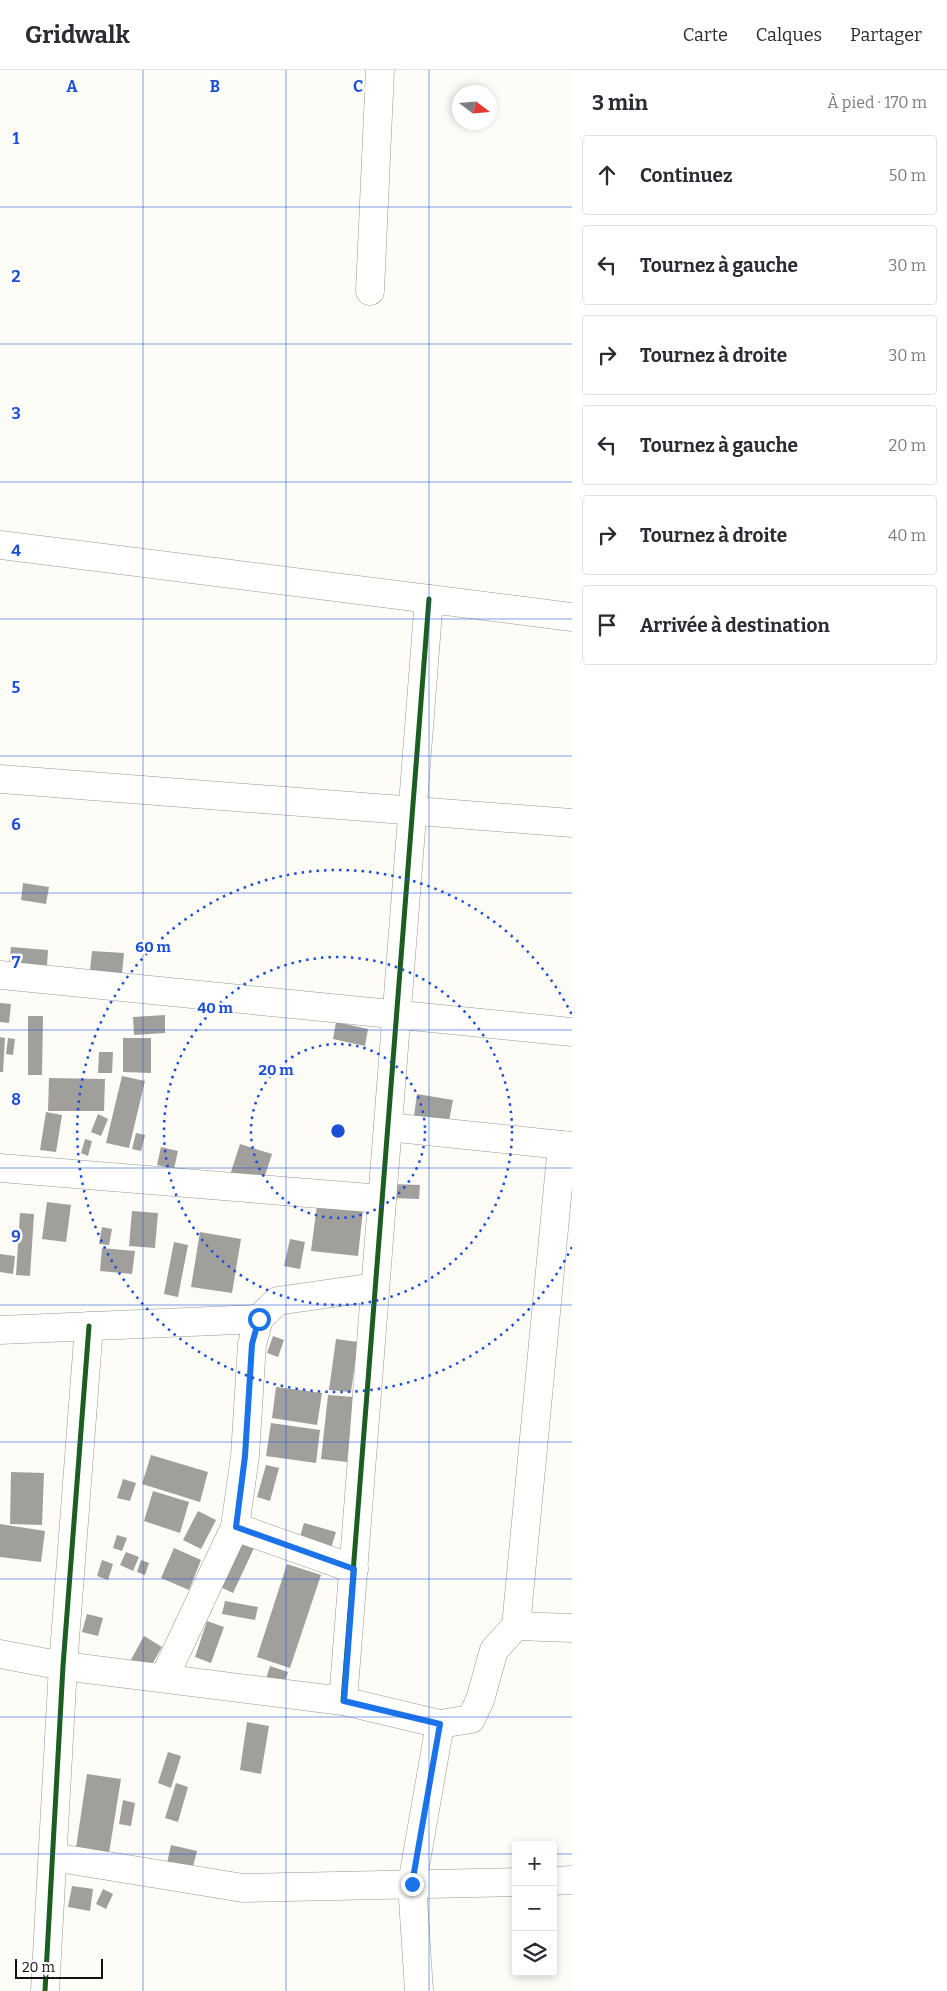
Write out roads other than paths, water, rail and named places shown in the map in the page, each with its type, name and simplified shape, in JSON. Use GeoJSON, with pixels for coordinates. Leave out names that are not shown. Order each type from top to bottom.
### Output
{"type":"FeatureCollection","features":[{"type":"Feature","properties":{"kind":"street"},"geometry":{"type":"LineString","coordinates":[[370,292],[380,70]]}},
{"type":"Feature","properties":{"kind":"street"},"geometry":{"type":"LineString","coordinates":[[0,545],[572,617]]}},
{"type":"Feature","properties":{"kind":"street"},"geometry":{"type":"LineString","coordinates":[[344,1701],[429,599]]}},
{"type":"Feature","properties":{"kind":"street"},"geometry":{"type":"LineString","coordinates":[[0,779],[572,823]]}},
{"type":"Feature","properties":{"kind":"street"},"geometry":{"type":"LineString","coordinates":[[0,975],[572,1032]]}},
{"type":"Feature","properties":{"kind":"street"},"geometry":{"type":"LineString","coordinates":[[0,1654],[63,1666],[344,1701],[440,1724],[471,1719],[480,1700],[494,1650],[516,1626],[567,1146],[388,1127]]}},
{"type":"Feature","properties":{"kind":"street"},"geometry":{"type":"LineString","coordinates":[[0,1168],[382,1199]]}},
{"type":"Feature","properties":{"kind":"street"},"geometry":{"type":"LineString","coordinates":[[164,1678],[236,1527],[245,1456],[252,1344],[259,1319],[277,1301],[375,1287]]}},
{"type":"Feature","properties":{"kind":"street"},"geometry":{"type":"LineString","coordinates":[[0,1330],[259,1319]]}},
{"type":"Feature","properties":{"kind":"street"},"geometry":{"type":"LineString","coordinates":[[45,1991],[63,1666],[89,1326]]}},
{"type":"Feature","properties":{"kind":"street"},"geometry":{"type":"LineString","coordinates":[[236,1527],[354,1569]]}},
{"type":"Feature","properties":{"kind":"street"},"geometry":{"type":"LineString","coordinates":[[516,1626],[572,1628]]}},
{"type":"Feature","properties":{"kind":"street"},"geometry":{"type":"LineString","coordinates":[[418,1991],[412,1884],[440,1724]]}},
{"type":"Feature","properties":{"kind":"street"},"geometry":{"type":"LineString","coordinates":[[53,1857],[243,1888],[512,1882]]}},
{"type":"Feature","properties":{"kind":"street"},"geometry":{"type":"LineString","coordinates":[[557,1881],[572,1880]]}}]}
